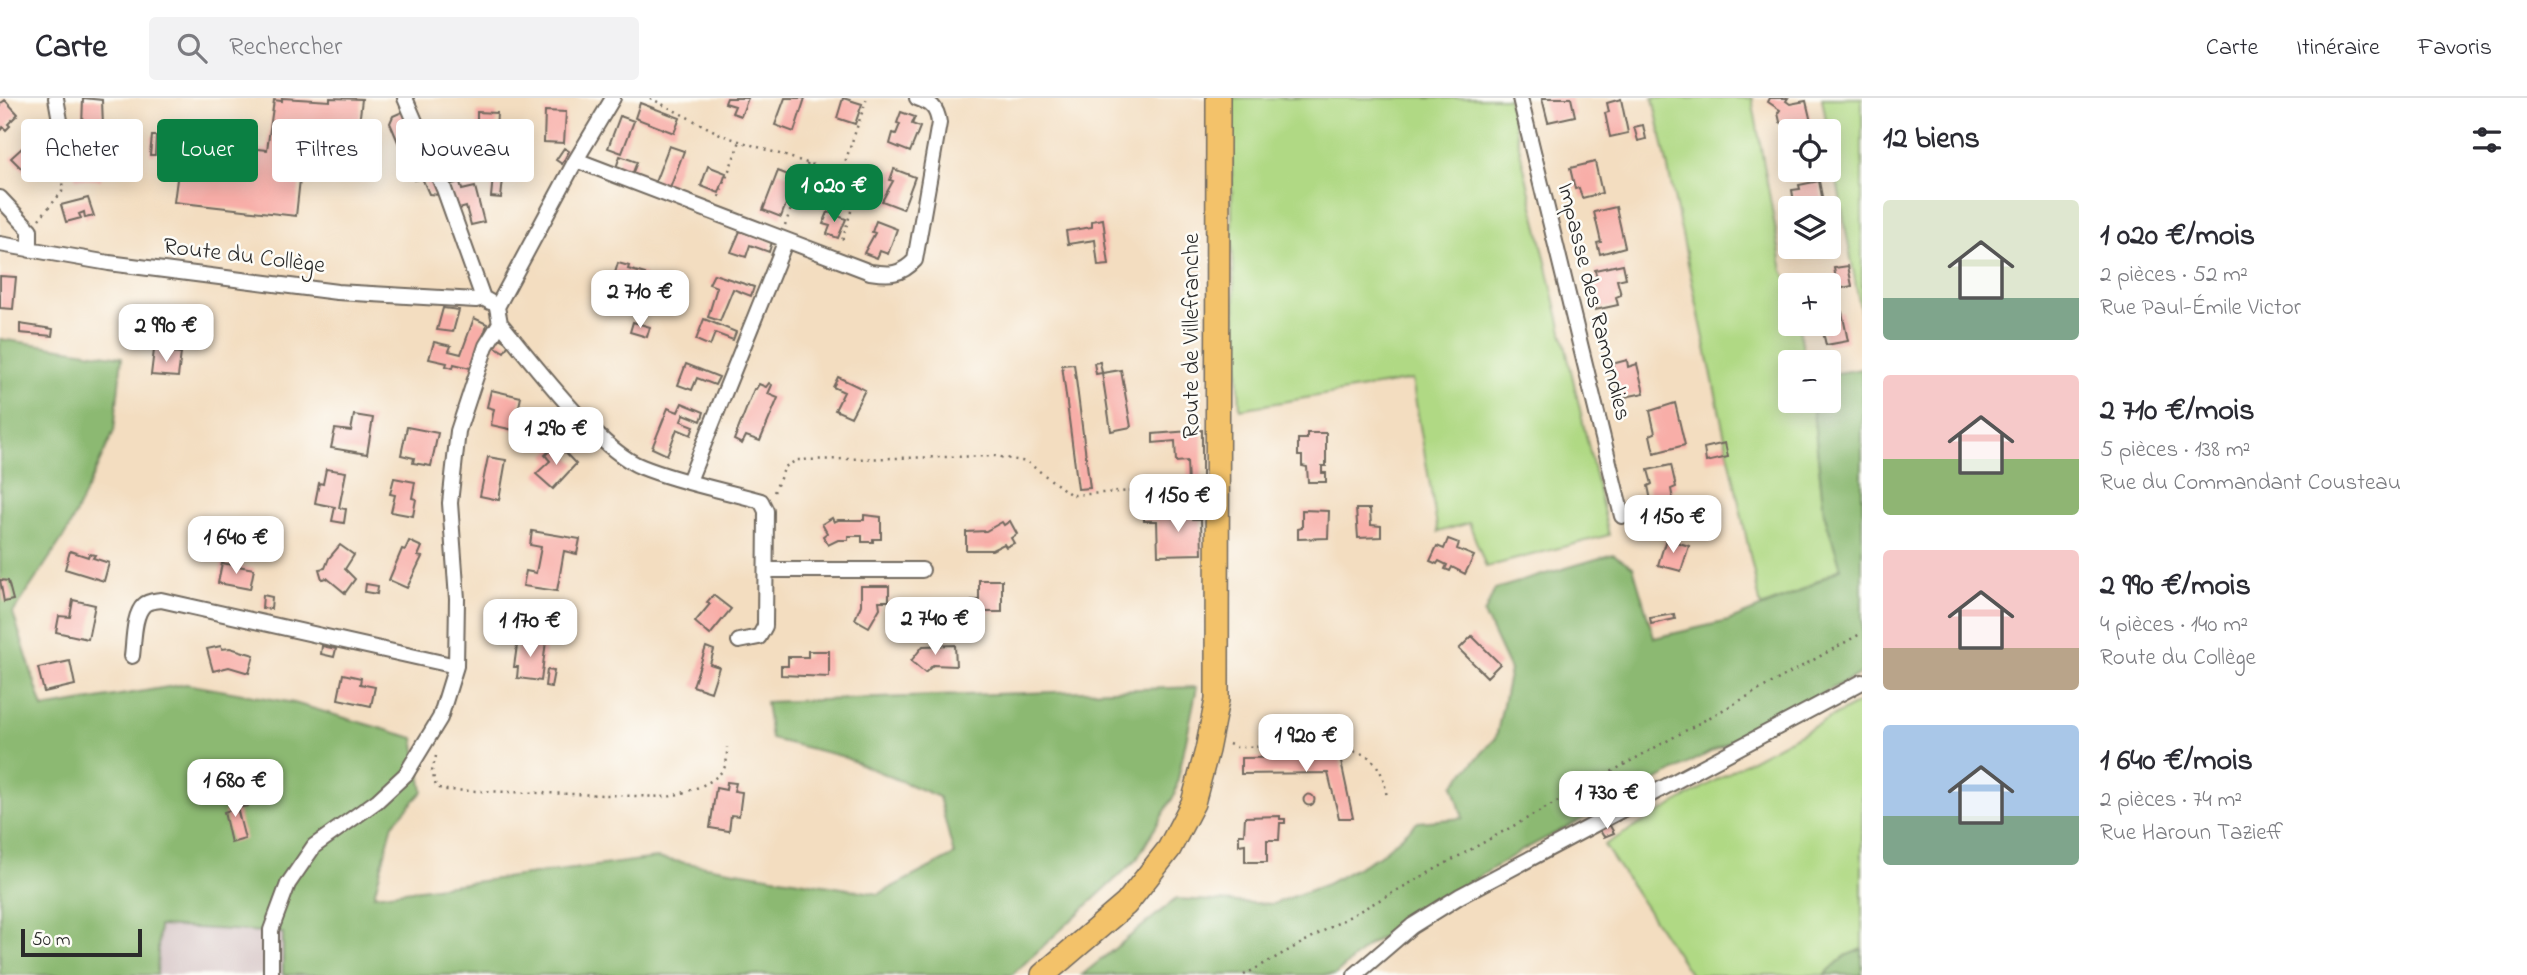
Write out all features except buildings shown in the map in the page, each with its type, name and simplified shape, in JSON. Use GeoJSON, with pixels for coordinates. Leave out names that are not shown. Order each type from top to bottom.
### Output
{"type":"FeatureCollection","features":[{"type":"Feature","properties":{"kind":"main road","name":"Route de Villefranche"},"geometry":{"type":"LineString","coordinates":[[1043,975],[1126,904],[1169,849],[1193,803],[1217,700],[1218,98]]}},
{"type":"Feature","properties":{"kind":"street"},"geometry":{"type":"LineString","coordinates":[[56,98],[60,119]]}},
{"type":"Feature","properties":{"kind":"street"},"geometry":{"type":"LineString","coordinates":[[405,98],[444,189],[482,298],[497,307]]}},
{"type":"Feature","properties":{"kind":"street"},"geometry":{"type":"LineString","coordinates":[[613,98],[576,160],[497,307],[500,323],[578,415],[619,455],[641,467],[761,501],[766,511],[765,626],[759,637],[740,641]]}},
{"type":"Feature","properties":{"kind":"street"},"geometry":{"type":"LineString","coordinates":[[576,160],[870,272],[890,275],[905,271],[915,260],[939,123],[938,113],[931,103],[917,98]]}},
{"type":"Feature","properties":{"kind":"street","name":"Impasse des Ramondies"},"geometry":{"type":"LineString","coordinates":[[1520,98],[1622,516]]}},
{"type":"Feature","properties":{"kind":"street"},"geometry":{"type":"LineString","coordinates":[[0,198],[30,230],[30,250]]}},
{"type":"Feature","properties":{"kind":"street"},"geometry":{"type":"LineString","coordinates":[[689,481],[783,239]]}},
{"type":"Feature","properties":{"kind":"street","name":"Route du Collège"},"geometry":{"type":"LineString","coordinates":[[0,244],[109,263],[337,292],[476,300],[482,298]]}},
{"type":"Feature","properties":{"kind":"street"},"geometry":{"type":"LineString","coordinates":[[271,975],[271,930],[288,884],[314,846],[377,801],[406,774],[440,718],[456,666],[457,599],[450,503],[458,431],[486,346],[500,323]]}},
{"type":"Feature","properties":{"kind":"street"},"geometry":{"type":"LineString","coordinates":[[767,570],[922,570]]}},
{"type":"Feature","properties":{"kind":"street"},"geometry":{"type":"LineString","coordinates":[[132,656],[142,607],[147,602],[161,600],[456,666]]}},
{"type":"Feature","properties":{"kind":"street"},"geometry":{"type":"LineString","coordinates":[[1355,975],[1412,926],[1460,895],[1862,682]]}},
{"type":"Feature","properties":{"kind":"path"},"geometry":{"type":"LineString","coordinates":[[650,98],[724,136],[841,174]]}},
{"type":"Feature","properties":{"kind":"path"},"geometry":{"type":"LineString","coordinates":[[836,259],[852,208],[841,174],[867,98]]}},
{"type":"Feature","properties":{"kind":"path"},"geometry":{"type":"LineString","coordinates":[[713,212],[740,141]]}},
{"type":"Feature","properties":{"kind":"path"},"geometry":{"type":"LineString","coordinates":[[783,239],[808,163]]}},
{"type":"Feature","properties":{"kind":"path"},"geometry":{"type":"LineString","coordinates":[[30,230],[62,192],[62,182]]}},
{"type":"Feature","properties":{"kind":"path"},"geometry":{"type":"LineString","coordinates":[[761,501],[772,496],[785,467],[797,460],[995,456],[1027,462],[1074,495],[1161,489]]}},
{"type":"Feature","properties":{"kind":"path"},"geometry":{"type":"LineString","coordinates":[[1244,975],[1862,633]]}},
{"type":"Feature","properties":{"kind":"path"},"geometry":{"type":"LineString","coordinates":[[1209,737],[1236,747],[1340,748],[1369,757],[1383,774],[1387,799]]}},
{"type":"Feature","properties":{"kind":"path"},"geometry":{"type":"LineString","coordinates":[[438,749],[432,771],[436,787],[446,790],[667,797],[698,788],[714,778],[726,766],[727,747]]}},
{"type":"Feature","properties":{"kind":"shaded area"},"geometry":{"type":"Polygon","coordinates":[[[159,926],[283,932],[283,975],[157,975],[159,926]]]}},
{"type":"Feature","properties":{"kind":"green space"},"geometry":{"type":"Polygon","coordinates":[[[1232,98],[1508,98],[1609,535],[1486,567],[1469,523],[1438,532],[1412,380],[1240,409],[1232,238],[1232,98]]]}},
{"type":"Feature","properties":{"kind":"green space"},"geometry":{"type":"Polygon","coordinates":[[[1653,98],[1752,98],[1778,243],[1778,259],[1781,259],[1784,273],[1778,273],[1778,336],[1801,336],[1803,350],[1778,350],[1778,413],[1813,413],[1824,513],[1841,567],[1795,594],[1761,607],[1653,98]]]}},
{"type":"Feature","properties":{"kind":"green space"},"geometry":{"type":"Polygon","coordinates":[[[1822,98],[1862,98],[1862,319],[1837,182],[1841,182],[1841,119],[1826,119],[1822,98]]]}},
{"type":"Feature","properties":{"kind":"green space"},"geometry":{"type":"Polygon","coordinates":[[[0,339],[122,357],[114,431],[68,530],[13,613],[43,708],[186,684],[294,703],[414,738],[423,791],[393,824],[374,895],[656,858],[879,894],[954,855],[939,797],[841,756],[771,739],[766,702],[1197,687],[1175,794],[1137,859],[1012,975],[283,975],[283,933],[159,926],[157,975],[0,975],[0,339]]]}},
{"type":"Feature","properties":{"kind":"green space"},"geometry":{"type":"Polygon","coordinates":[[[1862,369],[1862,673],[1519,852],[1369,945],[1335,975],[1082,975],[1176,899],[1273,904],[1327,884],[1379,856],[1418,822],[1463,818],[1453,785],[1496,738],[1510,670],[1484,614],[1495,589],[1613,554],[1633,567],[1654,638],[1728,621],[1795,594],[1841,568],[1824,513],[1813,413],[1841,413],[1841,372],[1862,369]]]}},
{"type":"Feature","properties":{"kind":"green space"},"geometry":{"type":"Polygon","coordinates":[[[1862,701],[1862,949],[1845,956],[1824,975],[1691,975],[1604,845],[1749,761],[1862,701]]]}},
{"type":"Feature","properties":{"kind":"green space"},"geometry":{"type":"Polygon","coordinates":[[[1862,949],[1862,975],[1824,975],[1845,956],[1862,949]]]}}]}
